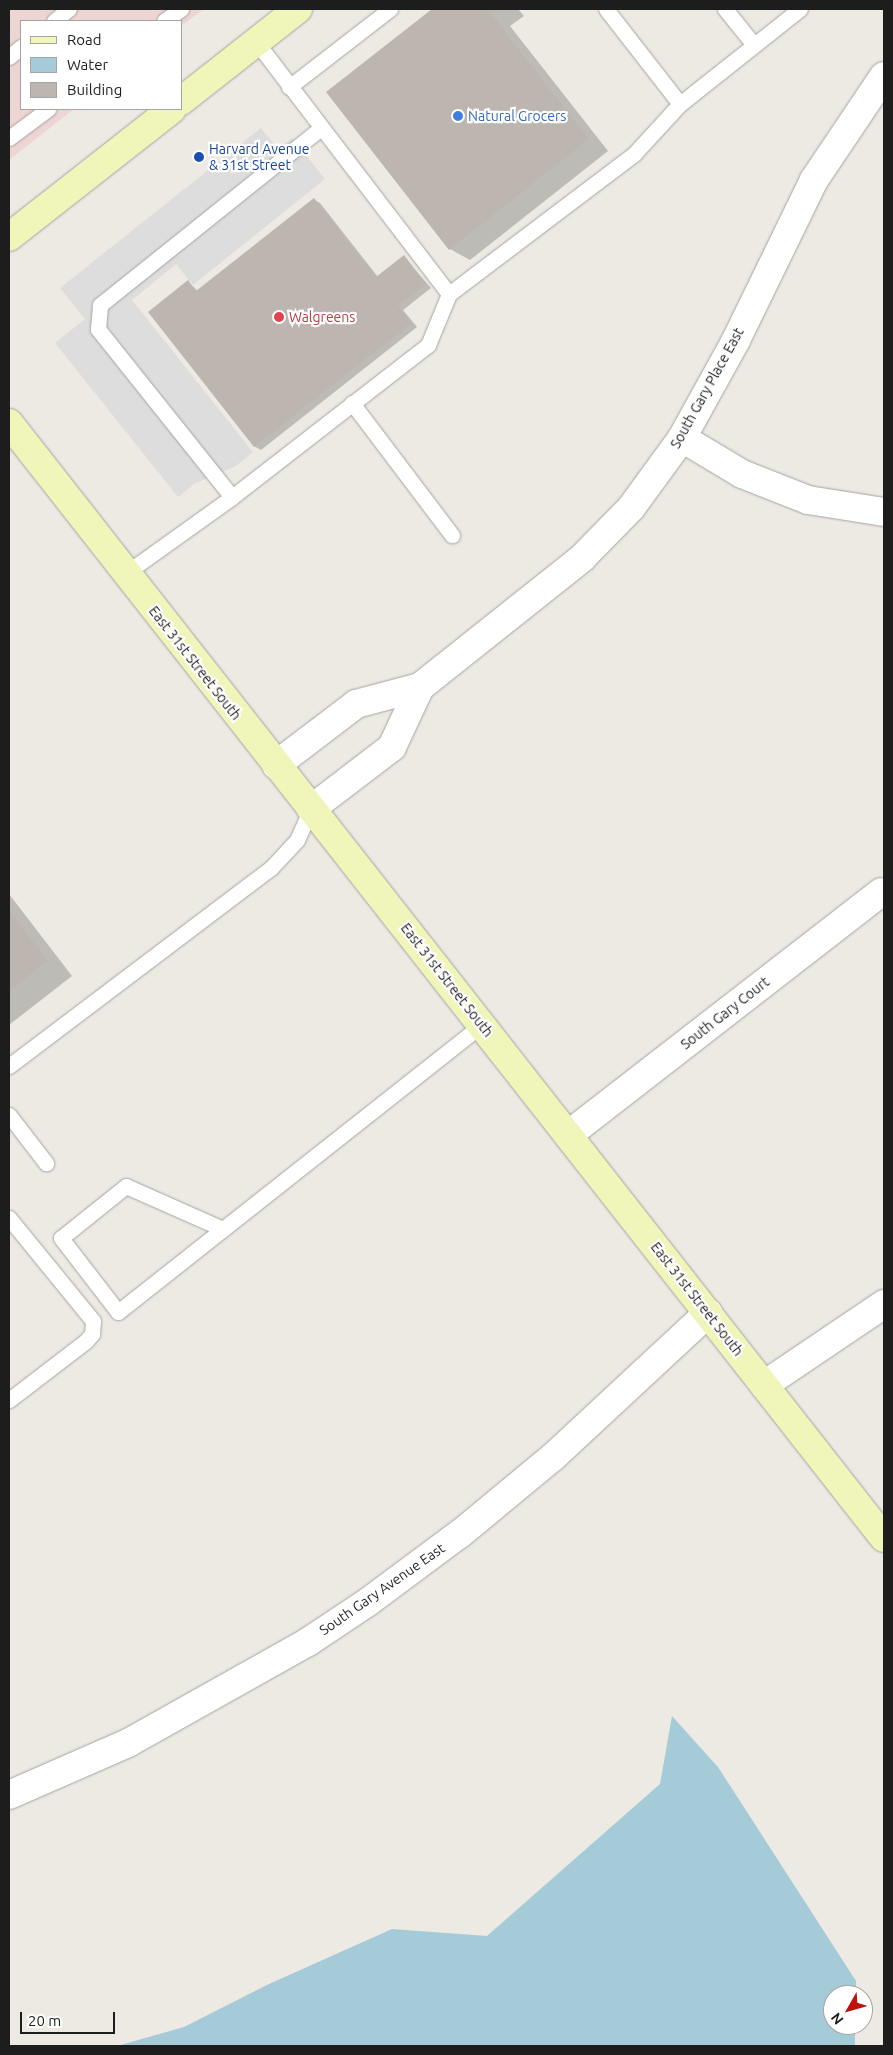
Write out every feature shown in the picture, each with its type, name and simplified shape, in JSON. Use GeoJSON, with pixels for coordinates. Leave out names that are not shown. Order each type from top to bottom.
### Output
{"type":"FeatureCollection","features":[{"type":"Feature","properties":{"kind":"main road"},"geometry":{"type":"LineString","coordinates":[[182,100],[298,9]]}},
{"type":"Feature","properties":{"kind":"main road"},"geometry":{"type":"LineString","coordinates":[[9,237],[171,110]]}},
{"type":"Feature","properties":{"kind":"main road","name":"East 31st Street South"},"geometry":{"type":"LineString","coordinates":[[9,423],[884,1538]]}},
{"type":"Feature","properties":{"kind":"street","name":"South Gary Place East"},"geometry":{"type":"LineString","coordinates":[[276,765],[356,704],[420,687],[582,558],[631,508],[682,438],[736,340],[814,180],[884,76]]}},
{"type":"Feature","properties":{"kind":"street"},"geometry":{"type":"LineString","coordinates":[[682,438],[742,474],[808,500],[884,512]]}},
{"type":"Feature","properties":{"kind":"street","name":"South Gary Place East"},"geometry":{"type":"LineString","coordinates":[[311,809],[392,747],[420,687]]}},
{"type":"Feature","properties":{"kind":"street","name":"South Gary Court"},"geometry":{"type":"LineString","coordinates":[[568,1135],[881,892]]}},
{"type":"Feature","properties":{"kind":"street"},"geometry":{"type":"LineString","coordinates":[[764,1385],[884,1304]]}},
{"type":"Feature","properties":{"kind":"street","name":"South Gary Avenue East"},"geometry":{"type":"LineString","coordinates":[[9,1795],[128,1743],[308,1642],[368,1602],[461,1533],[553,1457],[708,1313]]}},
{"type":"Feature","properties":{"kind":"lane"},"geometry":{"type":"LineString","coordinates":[[55,20],[69,9]]}},
{"type":"Feature","properties":{"kind":"lane"},"geometry":{"type":"LineString","coordinates":[[165,20],[181,9]]}},
{"type":"Feature","properties":{"kind":"lane"},"geometry":{"type":"LineString","coordinates":[[289,87],[390,9]]}},
{"type":"Feature","properties":{"kind":"lane"},"geometry":{"type":"LineString","coordinates":[[606,9],[680,104]]}},
{"type":"Feature","properties":{"kind":"lane"},"geometry":{"type":"LineString","coordinates":[[725,9],[754,45]]}},
{"type":"Feature","properties":{"kind":"lane"},"geometry":{"type":"LineString","coordinates":[[126,573],[232,497],[428,345],[450,294],[634,154],[680,104],[800,9]]}},
{"type":"Feature","properties":{"kind":"lane"},"geometry":{"type":"LineString","coordinates":[[256,42],[320,129],[450,294]]}},
{"type":"Feature","properties":{"kind":"lane"},"geometry":{"type":"LineString","coordinates":[[9,57],[20,48]]}},
{"type":"Feature","properties":{"kind":"lane"},"geometry":{"type":"LineString","coordinates":[[9,138],[47,110]]}},
{"type":"Feature","properties":{"kind":"lane"},"geometry":{"type":"LineString","coordinates":[[232,497],[98,329],[100,305],[320,129]]}},
{"type":"Feature","properties":{"kind":"lane"},"geometry":{"type":"LineString","coordinates":[[352,403],[452,534]]}},
{"type":"Feature","properties":{"kind":"lane"},"geometry":{"type":"LineString","coordinates":[[9,1066],[271,868],[297,840],[311,809]]}},
{"type":"Feature","properties":{"kind":"lane"},"geometry":{"type":"LineString","coordinates":[[224,1229],[126,1186],[61,1238],[118,1312],[224,1229],[482,1025]]}},
{"type":"Feature","properties":{"kind":"lane"},"geometry":{"type":"LineString","coordinates":[[9,1115],[46,1164]]}},
{"type":"Feature","properties":{"kind":"lane"},"geometry":{"type":"LineString","coordinates":[[9,1218],[93,1321],[92,1334],[86,1341],[9,1400]]}},
{"type":"Feature","properties":{"kind":"shaded area"},"geometry":{"type":"Polygon","coordinates":[[[9,9],[204,9],[182,25],[182,20],[20,20],[20,110],[73,110],[9,160],[9,9]]]}},
{"type":"Feature","properties":{"kind":"shaded area"},"geometry":{"type":"Polygon","coordinates":[[[261,128],[278,149],[292,138],[325,179],[193,285],[176,264],[132,300],[253,452],[236,466],[194,484],[178,497],[55,343],[85,319],[60,288],[261,128]]]}},
{"type":"Feature","properties":{"kind":"water"},"geometry":{"type":"Polygon","coordinates":[[[672,1716],[718,1767],[856,1981],[856,1985],[823,1985],[823,2035],[855,2035],[855,2046],[117,2046],[184,2027],[269,1984],[392,1929],[487,1936],[660,1784],[672,1716]]]}},
{"type":"Feature","properties":{"kind":"building","name":"Natural Grocers"},"geometry":{"type":"Polygon","coordinates":[[[432,9],[498,9],[491,14],[589,139],[449,250],[326,92],[432,9]]]}},
{"type":"Feature","properties":{"kind":"building","name":"Walgreens"},"geometry":{"type":"Polygon","coordinates":[[[314,198],[376,277],[404,255],[426,284],[398,305],[411,323],[254,447],[148,312],[188,280],[196,291],[314,198]]]}},
{"type":"Feature","properties":{"kind":"building"},"geometry":{"type":"Polygon","coordinates":[[[9,911],[48,961],[9,991],[9,911]]]}},
{"type":"Feature","properties":{"kind":"place","name":"Natural Grocers"},"geometry":{"type":"Point","coordinates":[458,116]}},
{"type":"Feature","properties":{"kind":"place","name":"Harvard Avenue & 31st Street"},"geometry":{"type":"Point","coordinates":[199,157]}},
{"type":"Feature","properties":{"kind":"place","name":"Walgreens"},"geometry":{"type":"Point","coordinates":[279,317]}}]}
